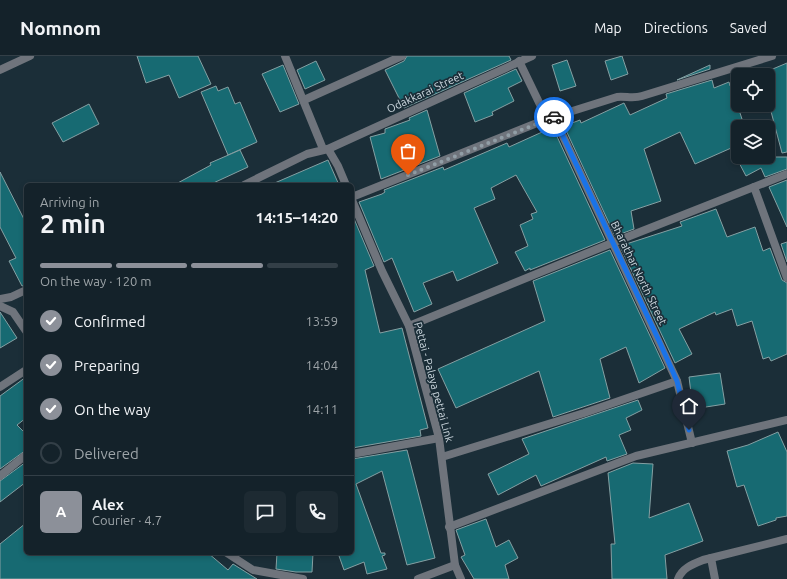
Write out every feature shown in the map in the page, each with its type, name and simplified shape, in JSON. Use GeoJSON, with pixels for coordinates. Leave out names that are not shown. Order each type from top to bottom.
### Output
{"type":"FeatureCollection","features":[{"type":"Feature","properties":{"kind":"street"},"geometry":{"type":"LineString","coordinates":[[0,70],[30,56]]}},
{"type":"Feature","properties":{"kind":"street"},"geometry":{"type":"LineString","coordinates":[[285,56],[326,149],[338,166],[345,183]]}},
{"type":"Feature","properties":{"kind":"street"},"geometry":{"type":"LineString","coordinates":[[304,100],[402,56]]}},
{"type":"Feature","properties":{"kind":"street","name":"Odakkarai Street"},"geometry":{"type":"LineString","coordinates":[[326,149],[518,59],[532,56]]}},
{"type":"Feature","properties":{"kind":"street"},"geometry":{"type":"LineString","coordinates":[[354,197],[550,118],[617,97],[625,96],[634,98],[642,96],[772,56]]}},
{"type":"Feature","properties":{"kind":"street","name":"Bharathar North Street"},"geometry":{"type":"LineString","coordinates":[[518,59],[550,118],[660,343],[677,381],[692,443]]}},
{"type":"Feature","properties":{"kind":"street"},"geometry":{"type":"LineString","coordinates":[[248,183],[307,154],[326,149]]}},
{"type":"Feature","properties":{"kind":"street"},"geometry":{"type":"LineString","coordinates":[[409,326],[612,243],[787,174]]}},
{"type":"Feature","properties":{"kind":"street"},"geometry":{"type":"LineString","coordinates":[[754,187],[787,278]]}},
{"type":"Feature","properties":{"kind":"street","name":"Pettai - Palaya pettai Link"},"geometry":{"type":"LineString","coordinates":[[354,203],[382,271],[409,326],[442,457],[449,527],[455,565],[461,579]]}},
{"type":"Feature","properties":{"kind":"street"},"geometry":{"type":"LineString","coordinates":[[0,299],[12,297],[24,291]]}},
{"type":"Feature","properties":{"kind":"street"},"geometry":{"type":"LineString","coordinates":[[0,306],[13,312],[24,328]]}},
{"type":"Feature","properties":{"kind":"street"},"geometry":{"type":"LineString","coordinates":[[0,387],[24,371]]}},
{"type":"Feature","properties":{"kind":"street"},"geometry":{"type":"LineString","coordinates":[[442,457],[584,413],[677,381]]}},
{"type":"Feature","properties":{"kind":"street"},"geometry":{"type":"LineString","coordinates":[[449,527],[636,456],[787,420]]}},
{"type":"Feature","properties":{"kind":"street"},"geometry":{"type":"LineString","coordinates":[[354,454],[438,438]]}},
{"type":"Feature","properties":{"kind":"street"},"geometry":{"type":"LineString","coordinates":[[0,476],[24,457]]}},
{"type":"Feature","properties":{"kind":"street"},"geometry":{"type":"LineString","coordinates":[[678,579],[680,574],[690,565],[711,558],[787,539]]}},
{"type":"Feature","properties":{"kind":"street"},"geometry":{"type":"LineString","coordinates":[[230,555],[253,570],[303,579]]}},
{"type":"Feature","properties":{"kind":"street"},"geometry":{"type":"LineString","coordinates":[[711,558],[715,579]]}},
{"type":"Feature","properties":{"kind":"street"},"geometry":{"type":"LineString","coordinates":[[421,578],[455,565]]}},
{"type":"Feature","properties":{"kind":"building"},"geometry":{"type":"Polygon","coordinates":[[[137,56],[198,56],[211,84],[179,98],[169,75],[146,83],[137,56]]]}},
{"type":"Feature","properties":{"kind":"building"},"geometry":{"type":"Polygon","coordinates":[[[407,56],[509,56],[511,60],[404,108],[385,70],[404,61],[407,56]]]}},
{"type":"Feature","properties":{"kind":"building"},"geometry":{"type":"Polygon","coordinates":[[[622,56],[628,74],[611,80],[605,61],[622,56]]]}},
{"type":"Feature","properties":{"kind":"building"},"geometry":{"type":"Polygon","coordinates":[[[567,60],[576,86],[560,91],[552,65],[567,60]]]}},
{"type":"Feature","properties":{"kind":"building"},"geometry":{"type":"Polygon","coordinates":[[[316,61],[325,80],[305,89],[297,70],[316,61]]]}},
{"type":"Feature","properties":{"kind":"building"},"geometry":{"type":"Polygon","coordinates":[[[787,63],[787,152],[782,153],[775,126],[775,120],[773,120],[771,112],[775,112],[775,68],[787,63]]]}},
{"type":"Feature","properties":{"kind":"building"},"geometry":{"type":"Polygon","coordinates":[[[283,65],[299,104],[280,112],[262,74],[283,65]]]}},
{"type":"Feature","properties":{"kind":"building"},"geometry":{"type":"Polygon","coordinates":[[[710,65],[710,69],[677,80],[710,65]]]}},
{"type":"Feature","properties":{"kind":"building"},"geometry":{"type":"Polygon","coordinates":[[[516,69],[522,81],[508,88],[514,101],[492,112],[493,115],[475,122],[464,93],[516,69]]]}},
{"type":"Feature","properties":{"kind":"building"},"geometry":{"type":"Polygon","coordinates":[[[712,80],[714,88],[729,82],[731,86],[731,112],[740,112],[742,119],[731,120],[731,148],[695,164],[680,132],[644,149],[661,201],[631,211],[634,229],[615,236],[564,126],[580,120],[581,123],[624,103],[630,115],[667,98],[666,94],[712,80]]]}},
{"type":"Feature","properties":{"kind":"building"},"geometry":{"type":"Polygon","coordinates":[[[216,86],[218,91],[228,87],[235,104],[240,102],[257,142],[228,155],[201,92],[216,86]]]}},
{"type":"Feature","properties":{"kind":"building"},"geometry":{"type":"Polygon","coordinates":[[[89,104],[99,124],[63,142],[52,123],[89,104]]]}},
{"type":"Feature","properties":{"kind":"building"},"geometry":{"type":"Polygon","coordinates":[[[427,110],[440,156],[381,179],[370,137],[385,133],[385,129],[410,120],[409,118],[427,110]]]}},
{"type":"Feature","properties":{"kind":"building"},"geometry":{"type":"Polygon","coordinates":[[[551,128],[554,130],[605,240],[525,271],[515,252],[528,246],[520,225],[533,219],[531,214],[537,212],[516,175],[491,188],[495,199],[474,208],[498,263],[457,281],[453,271],[423,283],[432,304],[414,312],[392,258],[384,262],[359,202],[382,194],[385,192],[384,190],[443,167],[444,170],[507,143],[509,147],[551,128]]]}},
{"type":"Feature","properties":{"kind":"building"},"geometry":{"type":"Polygon","coordinates":[[[240,150],[248,167],[213,183],[178,183],[211,165],[210,163],[240,150]]]}},
{"type":"Feature","properties":{"kind":"building"},"geometry":{"type":"Polygon","coordinates":[[[775,157],[787,157],[787,169],[765,177],[761,168],[746,176],[740,164],[775,164],[775,157]]]}},
{"type":"Feature","properties":{"kind":"building"},"geometry":{"type":"Polygon","coordinates":[[[328,160],[338,183],[275,183],[328,160]]]}},
{"type":"Feature","properties":{"kind":"building"},"geometry":{"type":"Polygon","coordinates":[[[0,172],[24,219],[24,286],[22,286],[9,261],[16,258],[0,227],[0,172]]]}},
{"type":"Feature","properties":{"kind":"building"},"geometry":{"type":"Polygon","coordinates":[[[787,180],[787,227],[769,187],[787,180]]]}},
{"type":"Feature","properties":{"kind":"building"},"geometry":{"type":"Polygon","coordinates":[[[716,209],[727,237],[755,227],[763,251],[770,248],[782,280],[787,283],[787,354],[771,361],[769,357],[763,359],[752,321],[737,326],[732,309],[716,315],[715,312],[679,329],[692,354],[675,363],[620,246],[682,226],[680,222],[716,209]]]}},
{"type":"Feature","properties":{"kind":"building"},"geometry":{"type":"Polygon","coordinates":[[[354,219],[374,266],[365,270],[380,333],[402,328],[428,428],[420,430],[421,436],[354,448],[354,219]]]}},
{"type":"Feature","properties":{"kind":"building"},"geometry":{"type":"Polygon","coordinates":[[[787,242],[787,262],[781,244],[787,242]]]}},
{"type":"Feature","properties":{"kind":"building"},"geometry":{"type":"Polygon","coordinates":[[[610,250],[665,368],[639,383],[626,347],[600,359],[610,398],[553,417],[539,371],[456,408],[438,369],[545,321],[533,281],[610,250]]]}},
{"type":"Feature","properties":{"kind":"building"},"geometry":{"type":"Polygon","coordinates":[[[0,312],[17,338],[0,348],[0,312]]]}},
{"type":"Feature","properties":{"kind":"building"},"geometry":{"type":"Polygon","coordinates":[[[720,373],[725,404],[693,409],[689,377],[720,373]]]}},
{"type":"Feature","properties":{"kind":"building"},"geometry":{"type":"Polygon","coordinates":[[[24,378],[24,420],[17,425],[24,432],[24,451],[0,469],[0,396],[24,378]]]}},
{"type":"Feature","properties":{"kind":"building"},"geometry":{"type":"Polygon","coordinates":[[[638,400],[642,410],[626,418],[631,430],[619,435],[627,454],[607,461],[606,457],[541,486],[536,475],[498,495],[488,474],[529,454],[522,439],[638,400]]]}},
{"type":"Feature","properties":{"kind":"building"},"geometry":{"type":"Polygon","coordinates":[[[778,432],[787,452],[787,516],[776,518],[776,520],[758,526],[744,485],[737,487],[727,451],[748,445],[778,432]]]}},
{"type":"Feature","properties":{"kind":"building"},"geometry":{"type":"Polygon","coordinates":[[[407,450],[435,558],[407,565],[382,471],[356,484],[381,553],[385,553],[385,555],[382,556],[387,569],[367,574],[364,562],[344,570],[339,555],[354,555],[354,459],[407,450]]]}},
{"type":"Feature","properties":{"kind":"building"},"geometry":{"type":"Polygon","coordinates":[[[24,463],[24,484],[0,502],[0,481],[24,463]]]}},
{"type":"Feature","properties":{"kind":"building"},"geometry":{"type":"Polygon","coordinates":[[[633,463],[653,464],[649,518],[689,503],[703,541],[665,555],[667,579],[612,579],[611,544],[615,544],[608,473],[633,463]]]}},
{"type":"Feature","properties":{"kind":"building"},"geometry":{"type":"Polygon","coordinates":[[[486,519],[496,547],[509,540],[518,558],[505,565],[509,579],[474,579],[461,557],[465,555],[456,530],[486,519]]]}},
{"type":"Feature","properties":{"kind":"building"},"geometry":{"type":"Polygon","coordinates":[[[24,525],[24,555],[210,555],[228,570],[233,564],[257,579],[0,579],[0,544],[24,525]]]}},
{"type":"Feature","properties":{"kind":"building"},"geometry":{"type":"Polygon","coordinates":[[[277,555],[313,555],[312,572],[296,572],[276,569],[277,555]]]}},
{"type":"Feature","properties":{"kind":"way so far"},"geometry":{"type":"LineString","coordinates":[[408,175],[554,117]]}},
{"type":"Feature","properties":{"kind":"route"},"geometry":{"type":"LineString","coordinates":[[554,117],[677,381],[689,430]]}}]}
